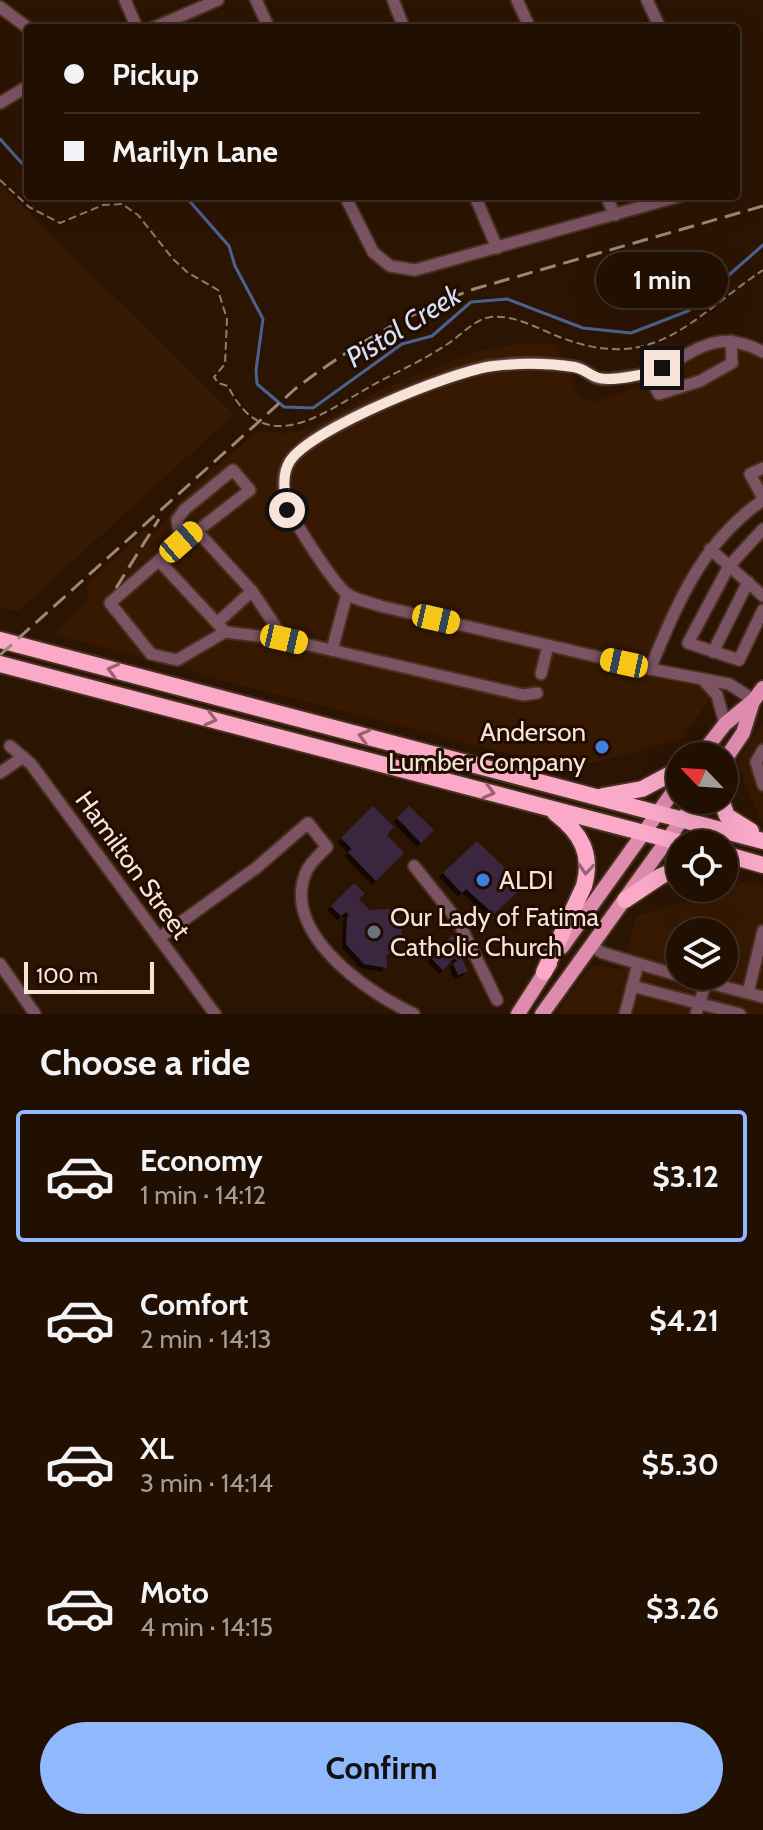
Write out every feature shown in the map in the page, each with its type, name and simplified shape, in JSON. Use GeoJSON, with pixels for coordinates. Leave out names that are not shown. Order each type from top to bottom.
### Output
{"type":"FeatureCollection","features":[{"type":"Feature","properties":{"kind":"highway"},"geometry":{"type":"LineString","coordinates":[[0,640],[656,814],[763,839]]}},
{"type":"Feature","properties":{"kind":"highway"},"geometry":{"type":"LineString","coordinates":[[0,664],[666,838]]}},
{"type":"Feature","properties":{"kind":"highway"},"geometry":{"type":"LineString","coordinates":[[598,797],[642,789],[666,776]]}},
{"type":"Feature","properties":{"kind":"highway"},"geometry":{"type":"LineString","coordinates":[[544,972],[588,872],[585,847],[579,836],[570,824],[548,807]]}},
{"type":"Feature","properties":{"kind":"highway"},"geometry":{"type":"LineString","coordinates":[[726,814],[733,822],[763,839]]}},
{"type":"Feature","properties":{"kind":"highway"},"geometry":{"type":"LineString","coordinates":[[738,858],[763,865]]}},
{"type":"Feature","properties":{"kind":"highway"},"geometry":{"type":"LineString","coordinates":[[738,860],[745,860]]}},
{"type":"Feature","properties":{"kind":"highway"},"geometry":{"type":"LineString","coordinates":[[625,900],[666,874]]}},
{"type":"Feature","properties":{"kind":"main road"},"geometry":{"type":"LineString","coordinates":[[711,742],[725,724],[758,694]]}},
{"type":"Feature","properties":{"kind":"main road"},"geometry":{"type":"LineString","coordinates":[[737,742],[758,694]]}},
{"type":"Feature","properties":{"kind":"main road"},"geometry":{"type":"LineString","coordinates":[[518,1014],[544,972],[666,801]]}},
{"type":"Feature","properties":{"kind":"main road"},"geometry":{"type":"LineString","coordinates":[[675,830],[686,814]]}},
{"type":"Feature","properties":{"kind":"main road"},"geometry":{"type":"LineString","coordinates":[[542,1014],[666,843]]}},
{"type":"Feature","properties":{"kind":"main road"},"geometry":{"type":"LineString","coordinates":[[588,909],[585,931],[591,946]]}},
{"type":"Feature","properties":{"kind":"street"},"geometry":{"type":"LineString","coordinates":[[125,0],[135,24]]}},
{"type":"Feature","properties":{"kind":"street"},"geometry":{"type":"LineString","coordinates":[[162,24],[218,0]]}},
{"type":"Feature","properties":{"kind":"street"},"geometry":{"type":"LineString","coordinates":[[256,0],[267,24]]}},
{"type":"Feature","properties":{"kind":"street"},"geometry":{"type":"LineString","coordinates":[[393,0],[402,24]]}},
{"type":"Feature","properties":{"kind":"street"},"geometry":{"type":"LineString","coordinates":[[517,0],[528,24]]}},
{"type":"Feature","properties":{"kind":"street"},"geometry":{"type":"LineString","coordinates":[[647,0],[658,24]]}},
{"type":"Feature","properties":{"kind":"street"},"geometry":{"type":"LineString","coordinates":[[0,7],[24,25]]}},
{"type":"Feature","properties":{"kind":"street"},"geometry":{"type":"LineString","coordinates":[[0,103],[24,88]]}},
{"type":"Feature","properties":{"kind":"street"},"geometry":{"type":"LineString","coordinates":[[347,200],[373,252],[390,266],[415,270],[666,200]]}},
{"type":"Feature","properties":{"kind":"street"},"geometry":{"type":"LineString","coordinates":[[477,200],[497,248]]}},
{"type":"Feature","properties":{"kind":"street"},"geometry":{"type":"LineString","coordinates":[[608,200],[615,215]]}},
{"type":"Feature","properties":{"kind":"street"},"geometry":{"type":"LineString","coordinates":[[758,694],[729,684],[705,682],[380,606],[347,594],[287,510],[284,483],[290,461],[319,437],[396,396],[490,366],[542,364],[578,368],[597,379],[648,374],[697,347],[731,341],[763,352]]}},
{"type":"Feature","properties":{"kind":"street"},"geometry":{"type":"LineString","coordinates":[[648,374],[659,394],[700,381],[732,363],[731,341]]}},
{"type":"Feature","properties":{"kind":"street"},"geometry":{"type":"LineString","coordinates":[[650,669],[685,593],[710,549],[731,525],[763,499],[750,474],[763,468]]}},
{"type":"Feature","properties":{"kind":"street"},"geometry":{"type":"LineString","coordinates":[[181,542],[177,520],[185,509],[233,470],[250,490],[197,531],[195,529],[181,542],[110,603],[151,654],[177,660],[221,628],[252,591]]}},
{"type":"Feature","properties":{"kind":"street"},"geometry":{"type":"LineString","coordinates":[[763,529],[729,566],[688,643],[739,660],[763,610]]}},
{"type":"Feature","properties":{"kind":"street"},"geometry":{"type":"LineString","coordinates":[[197,531],[252,591],[284,639]]}},
{"type":"Feature","properties":{"kind":"street"},"geometry":{"type":"LineString","coordinates":[[710,549],[763,596]]}},
{"type":"Feature","properties":{"kind":"street"},"geometry":{"type":"LineString","coordinates":[[159,561],[221,628],[284,639],[523,695],[537,693]]}},
{"type":"Feature","properties":{"kind":"street"},"geometry":{"type":"LineString","coordinates":[[713,652],[748,582]]}},
{"type":"Feature","properties":{"kind":"street"},"geometry":{"type":"LineString","coordinates":[[332,650],[347,594]]}},
{"type":"Feature","properties":{"kind":"street"},"geometry":{"type":"LineString","coordinates":[[541,674],[548,646]]}},
{"type":"Feature","properties":{"kind":"street"},"geometry":{"type":"LineString","coordinates":[[705,682],[717,695],[725,724]]}},
{"type":"Feature","properties":{"kind":"street","name":"Hamilton Street"},"geometry":{"type":"LineString","coordinates":[[10,746],[31,764],[215,1014]]}},
{"type":"Feature","properties":{"kind":"street"},"geometry":{"type":"LineString","coordinates":[[763,750],[756,767],[763,785]]}},
{"type":"Feature","properties":{"kind":"street"},"geometry":{"type":"LineString","coordinates":[[0,773],[23,757]]}},
{"type":"Feature","properties":{"kind":"street"},"geometry":{"type":"LineString","coordinates":[[159,938],[256,868],[308,823],[327,847],[308,868],[302,884],[303,914],[314,934],[336,961],[362,984],[384,1000],[414,1014]]}},
{"type":"Feature","properties":{"kind":"street"},"geometry":{"type":"LineString","coordinates":[[414,866],[458,921],[497,1000]]}},
{"type":"Feature","properties":{"kind":"street"},"geometry":{"type":"LineString","coordinates":[[748,993],[758,974],[763,931]]}},
{"type":"Feature","properties":{"kind":"street"},"geometry":{"type":"LineString","coordinates":[[601,933],[615,956]]}},
{"type":"Feature","properties":{"kind":"street"},"geometry":{"type":"LineString","coordinates":[[591,946],[603,953],[666,972]]}},
{"type":"Feature","properties":{"kind":"street"},"geometry":{"type":"LineString","coordinates":[[0,964],[35,1014]]}},
{"type":"Feature","properties":{"kind":"street"},"geometry":{"type":"LineString","coordinates":[[625,1014],[638,964]]}},
{"type":"Feature","properties":{"kind":"street"},"geometry":{"type":"LineString","coordinates":[[632,986],[698,1009],[740,1014]]}},
{"type":"Feature","properties":{"kind":"street"},"geometry":{"type":"LineString","coordinates":[[737,990],[763,997]]}},
{"type":"Feature","properties":{"kind":"path"},"geometry":{"type":"LineString","coordinates":[[0,180],[29,207],[60,223],[103,205],[122,204],[138,215],[173,259],[187,272],[218,290],[227,319],[225,364],[214,377],[218,383],[228,386],[243,410],[258,422],[267,424],[301,423],[325,415],[372,385],[435,352],[485,318],[504,318],[577,344],[619,350],[654,342],[698,319],[763,270]]}},
{"type":"Feature","properties":{"kind":"shaded area"},"geometry":{"type":"Polygon","coordinates":[[[0,184],[234,414],[18,611],[0,607],[0,184]]]}},
{"type":"Feature","properties":{"kind":"shaded area"},"geometry":{"type":"Polygon","coordinates":[[[519,344],[555,344],[578,397],[593,402],[658,380],[708,350],[738,348],[763,359],[763,491],[729,518],[708,541],[689,569],[651,651],[642,658],[630,659],[628,671],[700,685],[712,694],[683,739],[569,769],[213,678],[54,632],[88,601],[86,585],[145,530],[154,534],[186,494],[256,432],[286,433],[309,429],[384,388],[475,352],[519,344]]]}},
{"type":"Feature","properties":{"kind":"shaded area"},"geometry":{"type":"Polygon","coordinates":[[[763,723],[763,821],[760,820],[738,760],[763,723]]]}},
{"type":"Feature","properties":{"kind":"shaded area"},"geometry":{"type":"Polygon","coordinates":[[[745,882],[763,885],[763,1014],[556,1014],[586,972],[594,966],[621,970],[637,916],[681,902],[738,902],[738,884],[745,882]]]}},
{"type":"Feature","properties":{"kind":"building"},"geometry":{"type":"Polygon","coordinates":[[[373,806],[394,827],[387,835],[404,853],[376,881],[348,852],[352,849],[341,838],[373,806]]]}},
{"type":"Feature","properties":{"kind":"building"},"geometry":{"type":"Polygon","coordinates":[[[409,806],[434,830],[421,843],[397,818],[409,806]]]}},
{"type":"Feature","properties":{"kind":"building","name":"ALDI"},"geometry":{"type":"Polygon","coordinates":[[[477,841],[524,886],[494,914],[466,889],[462,893],[443,873],[477,841]]]}},
{"type":"Feature","properties":{"kind":"building","name":"Our Lady of Fatima Catholic Church"},"geometry":{"type":"Polygon","coordinates":[[[354,883],[365,894],[359,899],[370,910],[389,909],[402,922],[401,942],[386,956],[387,968],[364,964],[346,944],[349,915],[346,912],[341,916],[331,906],[354,883]]]}},
{"type":"Feature","properties":{"kind":"building"},"geometry":{"type":"Polygon","coordinates":[[[452,935],[466,947],[459,954],[468,971],[458,975],[453,963],[458,961],[454,958],[443,970],[431,958],[452,935]]]}},
{"type":"Feature","properties":{"kind":"waterway","name":"Pistol Creek"},"geometry":{"type":"LineString","coordinates":[[0,139],[24,166]]}},
{"type":"Feature","properties":{"kind":"waterway","name":"Pistol Creek"},"geometry":{"type":"LineString","coordinates":[[189,200],[229,246],[235,266],[263,319],[257,384],[284,407],[313,408],[402,344],[432,336],[471,302],[507,299],[583,328],[631,333],[688,311],[763,245]]}},
{"type":"Feature","properties":{"kind":"railway"},"geometry":{"type":"LineString","coordinates":[[0,655],[295,389],[380,332],[474,289],[763,206]]}},
{"type":"Feature","properties":{"kind":"railway"},"geometry":{"type":"LineString","coordinates":[[116,588],[159,519]]}},
{"type":"Feature","properties":{"kind":"place","name":"Anderson Lumber Company"},"geometry":{"type":"Point","coordinates":[602,747]}},
{"type":"Feature","properties":{"kind":"place","name":"ALDI"},"geometry":{"type":"Point","coordinates":[483,880]}},
{"type":"Feature","properties":{"kind":"place","name":"Our Lady of Fatima Catholic Church"},"geometry":{"type":"Point","coordinates":[374,932]}},
{"type":"Feature","properties":{"kind":"route"},"geometry":{"type":"LineString","coordinates":[[287,510],[284,483],[290,461],[319,437],[396,396],[490,366],[542,364],[578,368],[587,370],[597,379],[638,376],[662,368]]}}]}
